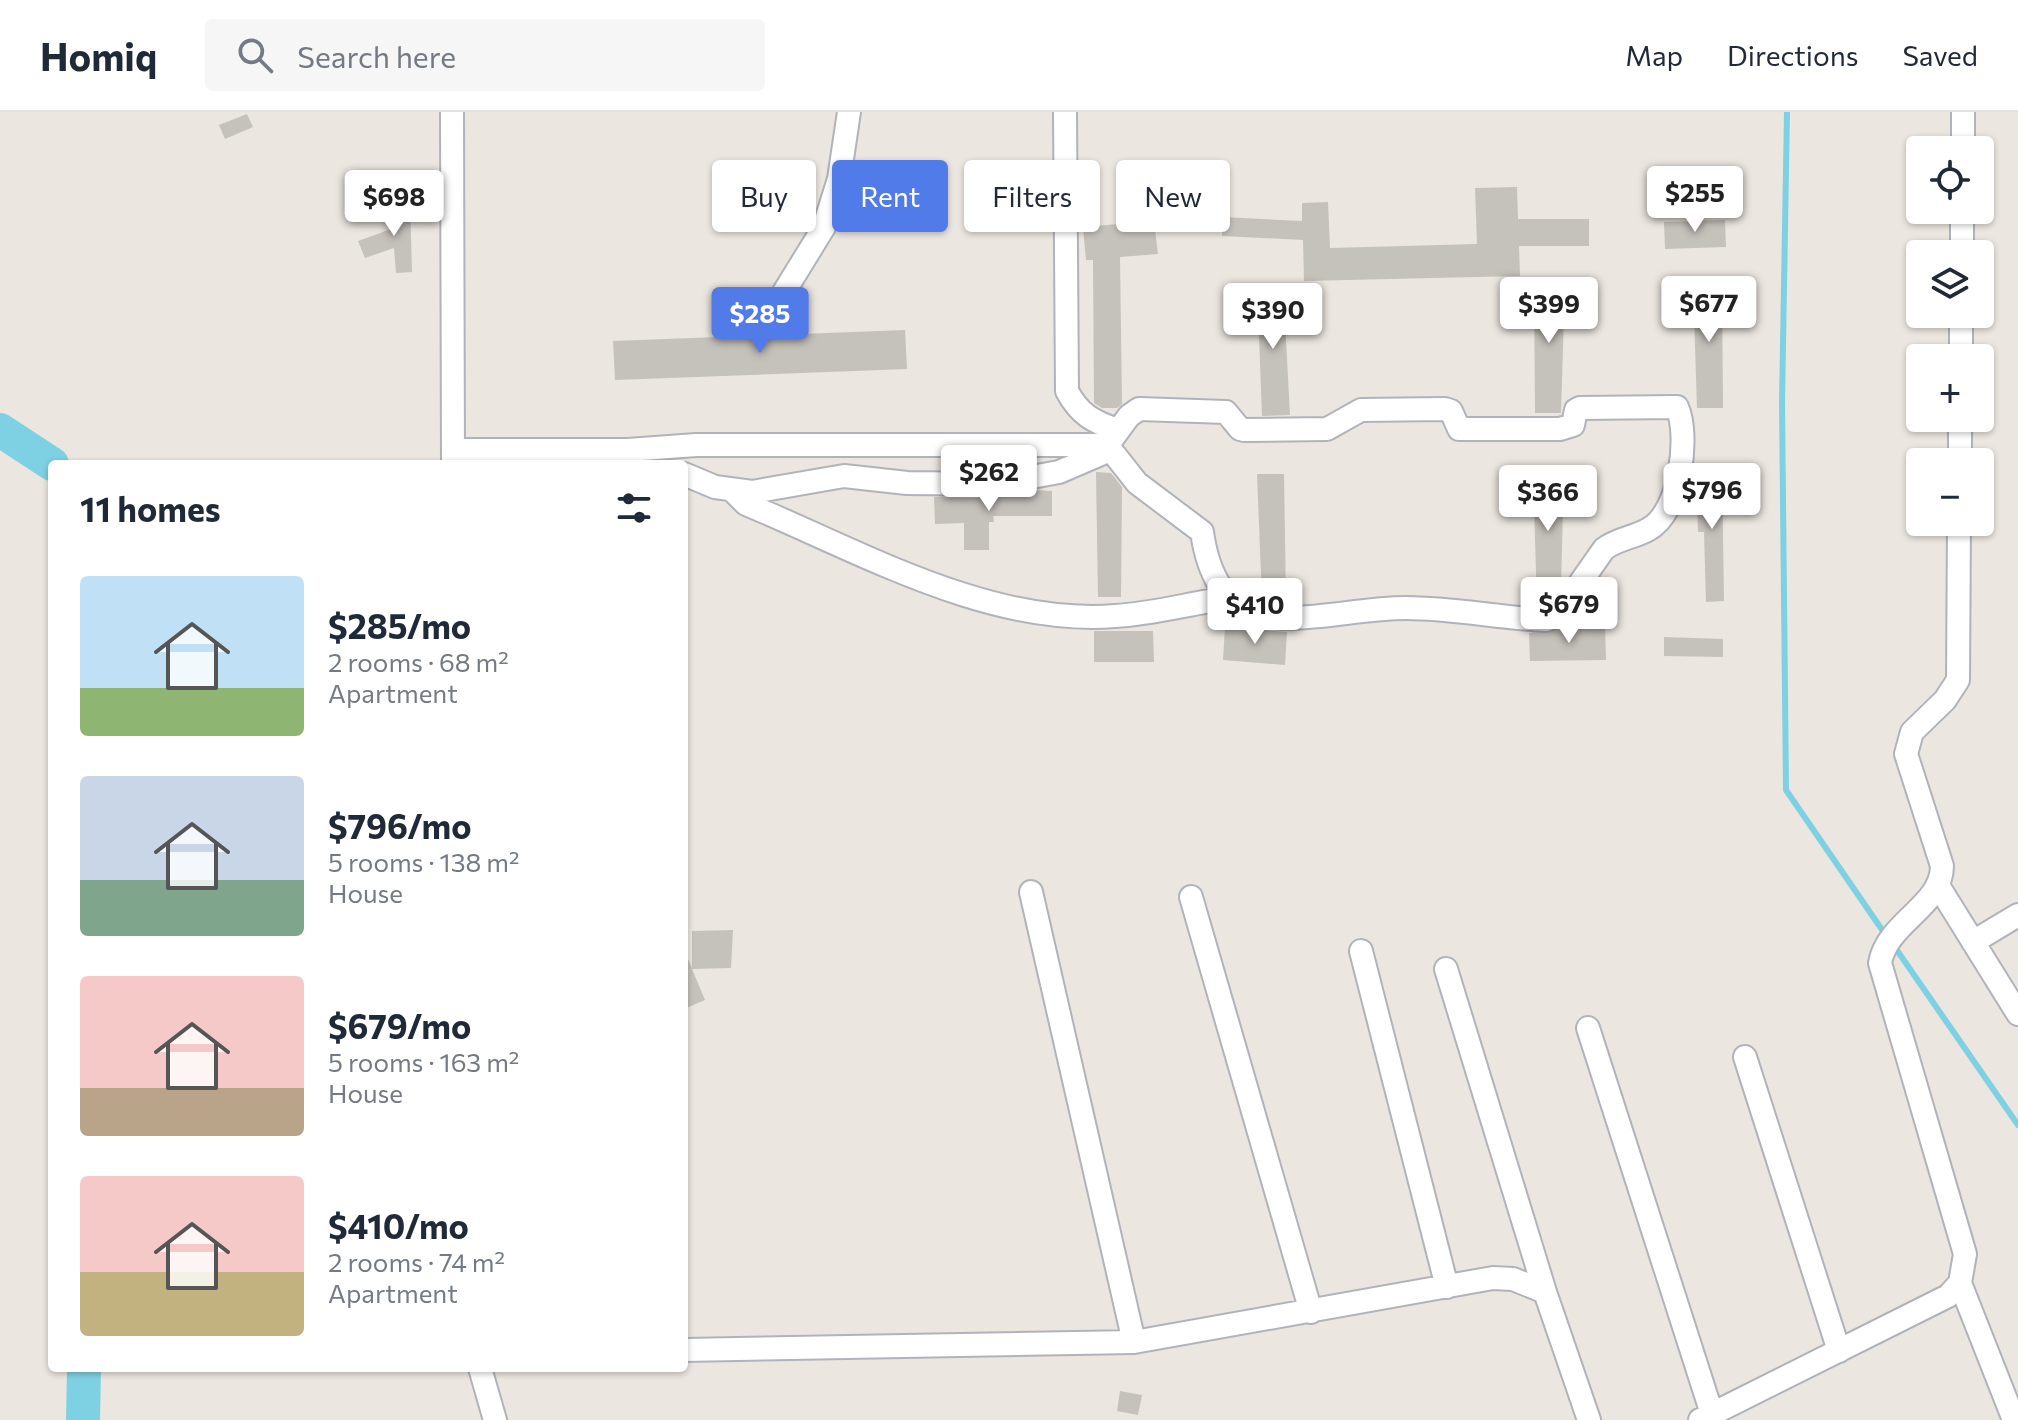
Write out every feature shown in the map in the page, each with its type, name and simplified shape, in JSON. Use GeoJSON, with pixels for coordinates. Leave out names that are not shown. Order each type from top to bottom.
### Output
{"type":"FeatureCollection","features":[{"type":"Feature","properties":{"kind":"street"},"geometry":{"type":"LineString","coordinates":[[452,112],[453,457],[696,445],[1112,438]]}},
{"type":"Feature","properties":{"kind":"street"},"geometry":{"type":"LineString","coordinates":[[765,323],[797,277],[829,216],[849,112]]}},
{"type":"Feature","properties":{"kind":"street"},"geometry":{"type":"LineString","coordinates":[[688,476],[715,487],[732,490],[788,488],[844,476],[907,483],[994,484],[1059,472],[1101,454],[1112,438],[1139,409],[1159,407],[1226,412],[1244,430],[1327,429],[1361,410],[1445,409],[1451,411],[1455,425],[1464,429],[1569,427],[1580,408],[1677,407],[1680,415],[1681,473],[1660,520],[1649,529],[1614,541],[1604,549],[1557,616],[1546,620],[1411,608],[1283,619],[1248,612],[1229,598],[1212,579],[1202,532],[1137,483],[1112,438],[1096,422],[1077,410],[1067,391],[1065,112]]}},
{"type":"Feature","properties":{"kind":"street"},"geometry":{"type":"LineString","coordinates":[[1963,112],[1963,136]]}},
{"type":"Feature","properties":{"kind":"street"},"geometry":{"type":"LineString","coordinates":[[628,450],[652,460]]}},
{"type":"Feature","properties":{"kind":"street"},"geometry":{"type":"LineString","coordinates":[[732,490],[746,504],[885,565],[1024,611],[1113,617],[1229,598]]}},
{"type":"Feature","properties":{"kind":"street"},"geometry":{"type":"LineString","coordinates":[[1959,536],[1958,680],[1945,700],[1912,732],[1906,754],[1942,866],[1939,887],[1901,922],[1882,950],[1881,974],[1965,1254],[1960,1283],[2014,1420]]}},
{"type":"Feature","properties":{"kind":"street"},"geometry":{"type":"LineString","coordinates":[[1939,887],[2018,1014]]}},
{"type":"Feature","properties":{"kind":"street"},"geometry":{"type":"LineString","coordinates":[[1031,892],[1134,1342]]}},
{"type":"Feature","properties":{"kind":"street"},"geometry":{"type":"LineString","coordinates":[[1191,897],[1311,1312]]}},
{"type":"Feature","properties":{"kind":"street"},"geometry":{"type":"LineString","coordinates":[[1973,942],[2018,915]]}},
{"type":"Feature","properties":{"kind":"street"},"geometry":{"type":"LineString","coordinates":[[1361,951],[1447,1287]]}},
{"type":"Feature","properties":{"kind":"street"},"geometry":{"type":"LineString","coordinates":[[1446,969],[1545,1292],[1589,1420]]}},
{"type":"Feature","properties":{"kind":"street"},"geometry":{"type":"LineString","coordinates":[[1588,1028],[1706,1417],[1948,1296],[1960,1283]]}},
{"type":"Feature","properties":{"kind":"street"},"geometry":{"type":"LineString","coordinates":[[1745,1057],[1839,1351]]}},
{"type":"Feature","properties":{"kind":"street"},"geometry":{"type":"LineString","coordinates":[[688,1350],[1134,1342],[1447,1287],[1513,1279],[1545,1292]]}},
{"type":"Feature","properties":{"kind":"street"},"geometry":{"type":"LineString","coordinates":[[481,1372],[495,1420]]}},
{"type":"Feature","properties":{"kind":"building"},"geometry":{"type":"Polygon","coordinates":[[[247,114],[253,127],[225,139],[219,125],[247,114]]]}},
{"type":"Feature","properties":{"kind":"building"},"geometry":{"type":"Polygon","coordinates":[[[1517,187],[1518,219],[1589,219],[1589,246],[1519,246],[1520,276],[1304,281],[1303,240],[1222,236],[1222,232],[1230,232],[1230,217],[1302,221],[1302,203],[1328,202],[1330,248],[1477,244],[1475,188],[1517,187]]]}},
{"type":"Feature","properties":{"kind":"building"},"geometry":{"type":"Polygon","coordinates":[[[394,199],[410,199],[412,272],[396,273],[394,248],[365,258],[358,241],[394,228],[394,199]]]}},
{"type":"Feature","properties":{"kind":"building"},"geometry":{"type":"Polygon","coordinates":[[[1725,220],[1726,247],[1665,249],[1664,222],[1725,220]]]}},
{"type":"Feature","properties":{"kind":"building"},"geometry":{"type":"Polygon","coordinates":[[[1116,224],[1116,232],[1155,232],[1158,254],[1120,257],[1122,404],[1117,408],[1102,408],[1094,403],[1093,260],[1086,260],[1083,232],[1100,232],[1100,226],[1116,224]]]}},
{"type":"Feature","properties":{"kind":"building"},"geometry":{"type":"Polygon","coordinates":[[[1534,281],[1565,282],[1561,413],[1535,413],[1534,281]]]}},
{"type":"Feature","properties":{"kind":"building"},"geometry":{"type":"Polygon","coordinates":[[[1693,282],[1722,282],[1723,408],[1697,408],[1693,282]]]}},
{"type":"Feature","properties":{"kind":"building"},"geometry":{"type":"Polygon","coordinates":[[[1257,284],[1283,284],[1290,415],[1262,416],[1257,284]]]}},
{"type":"Feature","properties":{"kind":"building"},"geometry":{"type":"Polygon","coordinates":[[[905,330],[907,369],[615,380],[613,341],[905,330]]]}},
{"type":"Feature","properties":{"kind":"building"},"geometry":{"type":"Polygon","coordinates":[[[1533,471],[1564,472],[1561,586],[1544,606],[1537,605],[1533,471]]]}},
{"type":"Feature","properties":{"kind":"building"},"geometry":{"type":"Polygon","coordinates":[[[1696,471],[1722,471],[1724,601],[1706,602],[1704,532],[1698,532],[1696,471]]]}},
{"type":"Feature","properties":{"kind":"building"},"geometry":{"type":"Polygon","coordinates":[[[1096,472],[1111,473],[1122,487],[1121,597],[1098,597],[1096,472]]]}},
{"type":"Feature","properties":{"kind":"building"},"geometry":{"type":"Polygon","coordinates":[[[1257,474],[1284,474],[1286,599],[1262,599],[1257,474]]]}},
{"type":"Feature","properties":{"kind":"building"},"geometry":{"type":"Polygon","coordinates":[[[1036,490],[1052,491],[1052,516],[993,516],[994,522],[989,522],[989,550],[964,550],[964,523],[935,524],[934,497],[994,498],[1036,490]]]}},
{"type":"Feature","properties":{"kind":"building"},"geometry":{"type":"Polygon","coordinates":[[[1605,626],[1606,660],[1530,661],[1529,633],[1605,626]]]}},
{"type":"Feature","properties":{"kind":"building"},"geometry":{"type":"Polygon","coordinates":[[[1225,627],[1287,632],[1285,665],[1223,660],[1225,627]]]}},
{"type":"Feature","properties":{"kind":"building"},"geometry":{"type":"Polygon","coordinates":[[[1094,631],[1153,631],[1154,662],[1094,662],[1094,631]]]}},
{"type":"Feature","properties":{"kind":"building"},"geometry":{"type":"Polygon","coordinates":[[[1664,637],[1723,639],[1723,657],[1664,656],[1664,637]]]}},
{"type":"Feature","properties":{"kind":"building"},"geometry":{"type":"Polygon","coordinates":[[[733,930],[731,968],[692,969],[705,1000],[688,1007],[688,959],[692,968],[692,931],[733,930]]]}},
{"type":"Feature","properties":{"kind":"building"},"geometry":{"type":"Polygon","coordinates":[[[1120,1391],[1142,1395],[1138,1415],[1117,1411],[1120,1391]]]}},
{"type":"Feature","properties":{"kind":"waterway"},"geometry":{"type":"LineString","coordinates":[[1787,112],[1782,403],[1786,790],[1887,937]]}},
{"type":"Feature","properties":{"kind":"waterway"},"geometry":{"type":"LineString","coordinates":[[0,430],[48,461]]}},
{"type":"Feature","properties":{"kind":"waterway"},"geometry":{"type":"LineString","coordinates":[[1894,946],[2018,1125]]}},
{"type":"Feature","properties":{"kind":"waterway"},"geometry":{"type":"LineString","coordinates":[[83,1420],[84,1372]]}}]}
